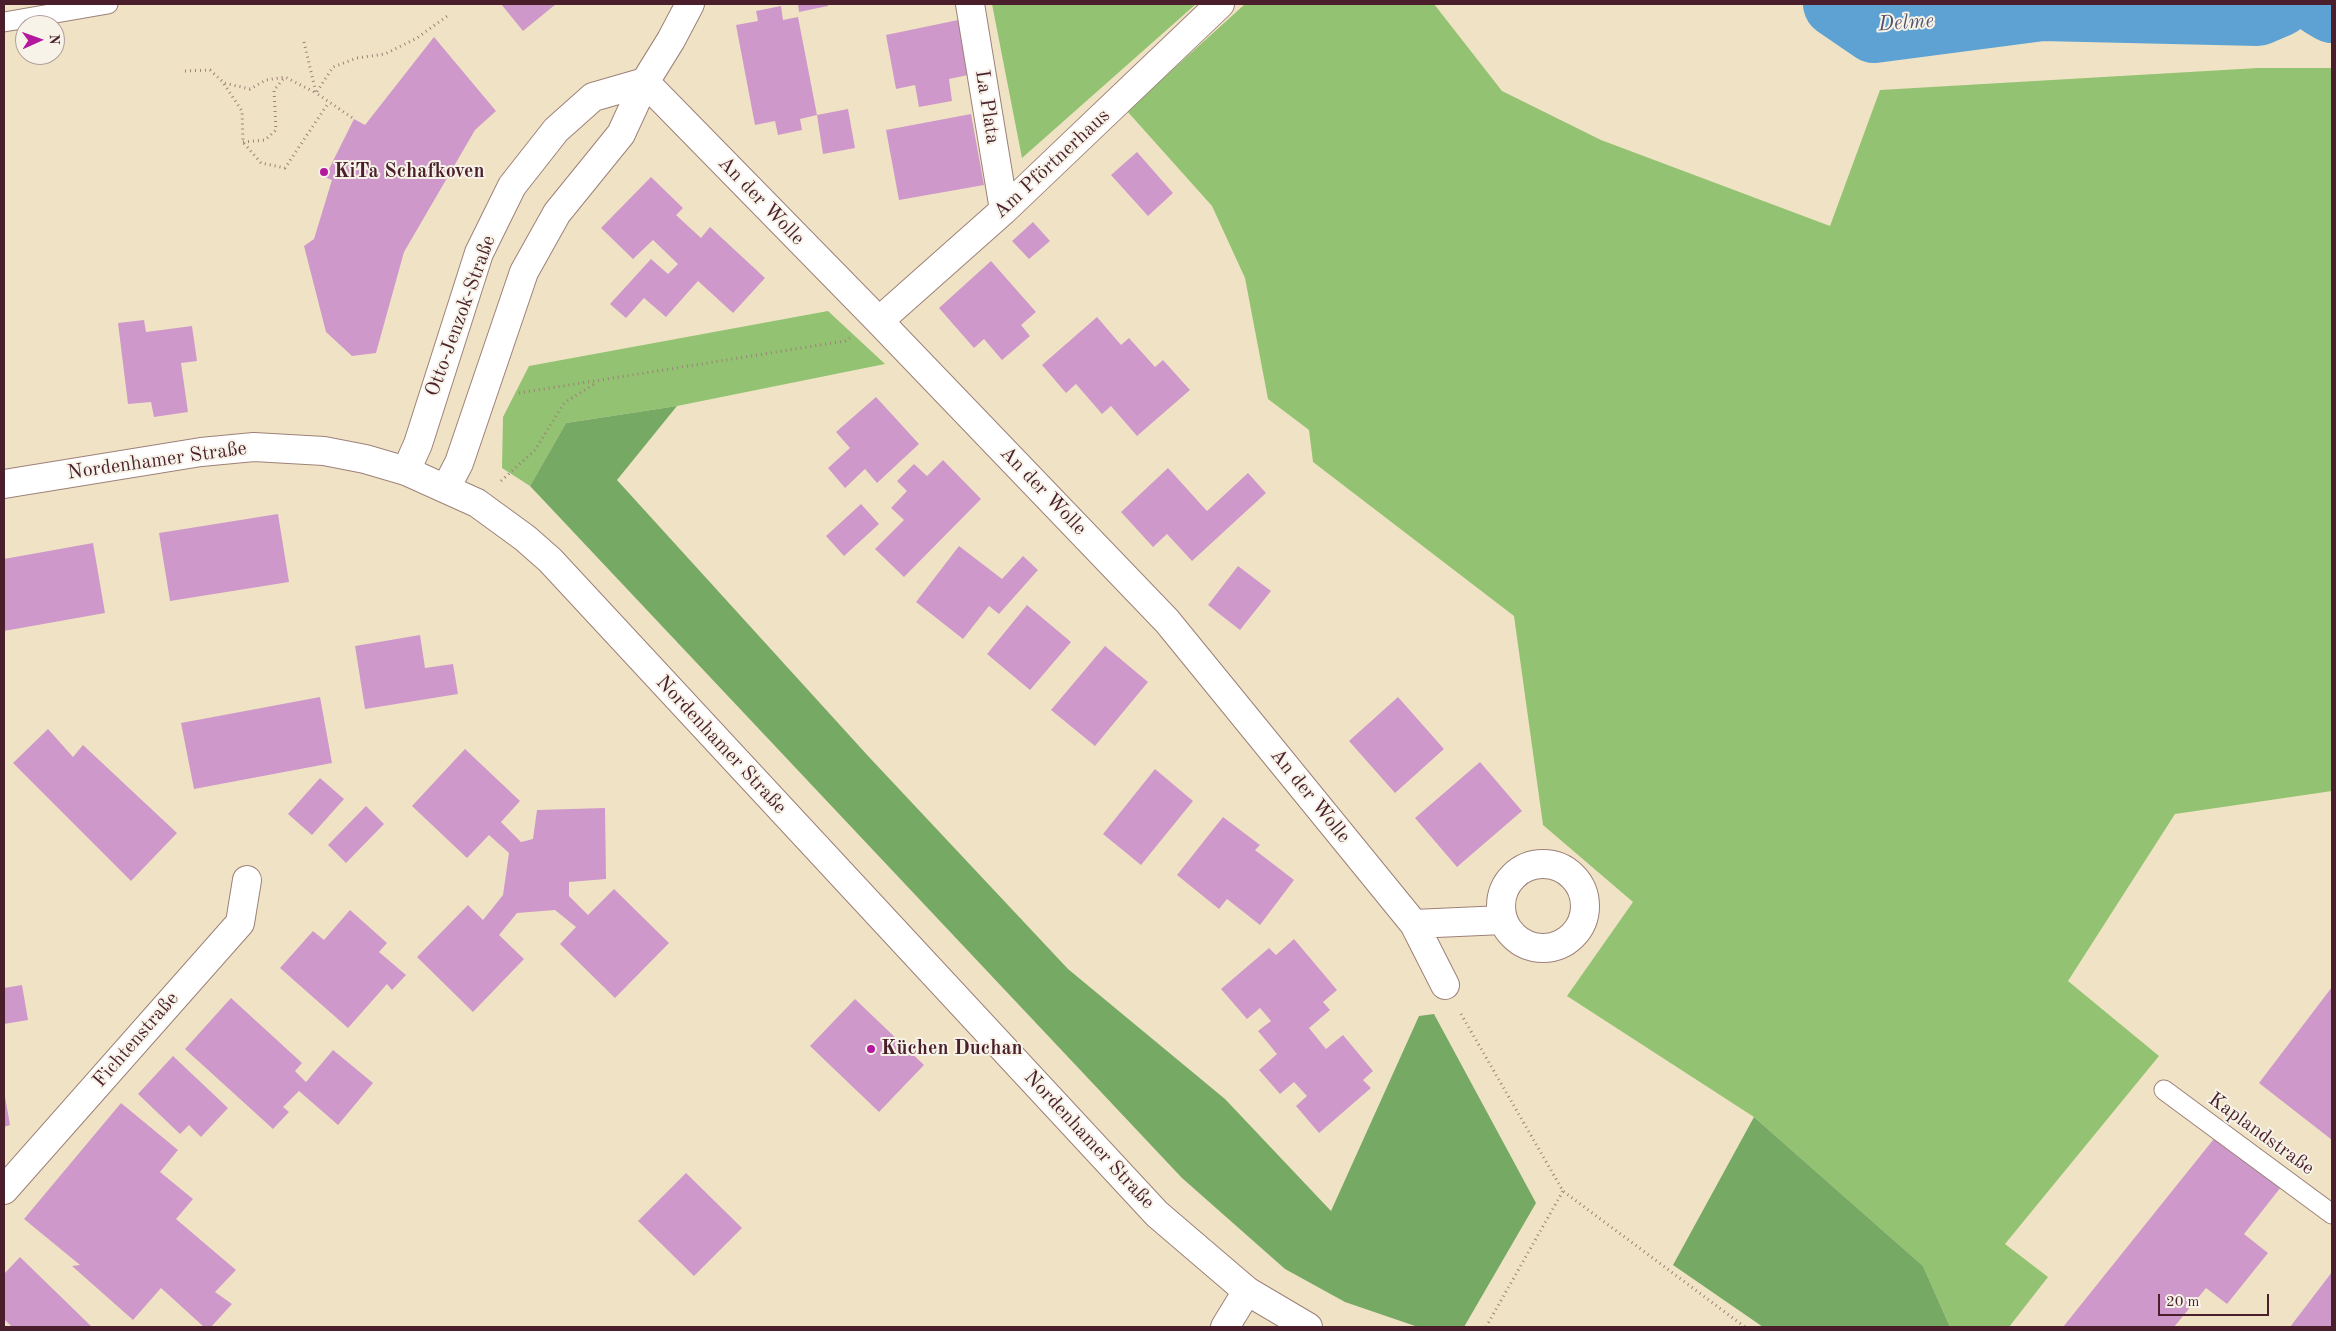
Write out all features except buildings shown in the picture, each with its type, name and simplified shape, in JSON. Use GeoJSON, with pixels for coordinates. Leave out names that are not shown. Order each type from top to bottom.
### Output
{"type":"FeatureCollection","features":[{"type":"Feature","properties":{"kind":"street"},"geometry":{"type":"LineString","coordinates":[[446,488],[459,463],[524,272],[557,213],[621,134],[645,82],[672,40],[690,4]]}},
{"type":"Feature","properties":{"kind":"street","name":"La Plata"},"geometry":{"type":"LineString","coordinates":[[970,4],[1004,210]]}},
{"type":"Feature","properties":{"kind":"street","name":"Am Pförtnerhaus"},"geometry":{"type":"LineString","coordinates":[[879,321],[1004,210],[1220,4]]}},
{"type":"Feature","properties":{"kind":"street","name":"An der Wolle"},"geometry":{"type":"LineString","coordinates":[[645,82],[879,321],[1167,621],[1414,924],[1445,985]]}},
{"type":"Feature","properties":{"kind":"street","name":"Otto-Jenzok-Straße"},"geometry":{"type":"LineString","coordinates":[[406,471],[418,444],[479,253],[512,186],[556,130],[593,97],[645,82]]}},
{"type":"Feature","properties":{"kind":"street","name":"Nordenhamer Straße"},"geometry":{"type":"LineString","coordinates":[[4,484],[201,452],[254,447],[324,451],[365,459],[406,471],[477,503],[525,538],[550,560],[1156,1214],[1247,1291],[1308,1327]]}},
{"type":"Feature","properties":{"kind":"street","name":"Fichtenstraße"},"geometry":{"type":"LineString","coordinates":[[4,1190],[240,923],[247,880]]}},
{"type":"Feature","properties":{"kind":"street"},"geometry":{"type":"LineString","coordinates":[[1414,924],[1503,920]]}},
{"type":"Feature","properties":{"kind":"street"},"geometry":{"type":"LineString","coordinates":[[1225,1327],[1247,1291]]}},
{"type":"Feature","properties":{"kind":"lane"},"geometry":{"type":"LineString","coordinates":[[4,22],[108,4]]}},
{"type":"Feature","properties":{"kind":"lane","name":"Kaplandstraße"},"geometry":{"type":"LineString","coordinates":[[2164,1090],[2332,1214]]}},
{"type":"Feature","properties":{"kind":"path"},"geometry":{"type":"LineString","coordinates":[[316,93],[332,67],[358,58],[385,54],[417,38],[450,14]]}},
{"type":"Feature","properties":{"kind":"path"},"geometry":{"type":"LineString","coordinates":[[304,42],[316,93]]}},
{"type":"Feature","properties":{"kind":"path"},"geometry":{"type":"LineString","coordinates":[[185,71],[210,70],[224,83],[242,111],[243,142],[261,163],[286,168],[329,102]]}},
{"type":"Feature","properties":{"kind":"path"},"geometry":{"type":"LineString","coordinates":[[243,142],[265,140],[276,130],[274,90],[285,77]]}},
{"type":"Feature","properties":{"kind":"path"},"geometry":{"type":"LineString","coordinates":[[224,83],[250,89],[266,80],[285,77],[316,93],[354,119]]}},
{"type":"Feature","properties":{"kind":"path"},"geometry":{"type":"LineString","coordinates":[[477,503],[535,450],[564,403],[599,382],[845,341],[879,321]]}},
{"type":"Feature","properties":{"kind":"path"},"geometry":{"type":"LineString","coordinates":[[1445,985],[1563,1190],[1745,1327]]}},
{"type":"Feature","properties":{"kind":"path"},"geometry":{"type":"LineString","coordinates":[[1486,1327],[1563,1190]]}},
{"type":"Feature","properties":{"kind":"green space"},"geometry":{"type":"Polygon","coordinates":[[[992,4],[1196,4],[1022,158],[992,4]]]}},
{"type":"Feature","properties":{"kind":"green space"},"geometry":{"type":"Polygon","coordinates":[[[1245,4],[1434,4],[1502,91],[1601,140],[1830,226],[1880,90],[2258,68],[2332,68],[2332,791],[2175,814],[2068,981],[2159,1056],[2005,1244],[2048,1277],[2009,1327],[1950,1327],[1923,1266],[1754,1117],[1567,996],[1633,902],[1543,825],[1514,616],[1313,462],[1309,430],[1268,399],[1245,278],[1212,206],[1127,111],[1245,4]]]}},
{"type":"Feature","properties":{"kind":"green space"},"geometry":{"type":"Polygon","coordinates":[[[828,311],[885,364],[677,406],[566,423],[530,486],[502,468],[503,417],[529,366],[828,311]]]}},
{"type":"Feature","properties":{"kind":"green space"},"geometry":{"type":"Polygon","coordinates":[[[677,406],[617,480],[869,757],[1068,969],[1225,1099],[1331,1211],[1419,1016],[1434,1014],[1536,1203],[1464,1327],[1418,1327],[1345,1302],[1285,1269],[1182,1178],[530,486],[566,423],[677,406]]]}},
{"type":"Feature","properties":{"kind":"green space"},"geometry":{"type":"Polygon","coordinates":[[[1754,1117],[1923,1266],[1950,1327],[1763,1327],[1673,1265],[1754,1117]]]}},
{"type":"Feature","properties":{"kind":"waterway","name":"Delme"},"geometry":{"type":"LineString","coordinates":[[1836,4],[1874,30],[2042,8],[2258,13],[2279,4]]}},
{"type":"Feature","properties":{"kind":"waterway","name":"Delme"},"geometry":{"type":"LineString","coordinates":[[2322,4],[2332,10]]}},
{"type":"Feature","properties":{"kind":"place","name":"KiTa Schafkoven"},"geometry":{"type":"Point","coordinates":[324,172]}},
{"type":"Feature","properties":{"kind":"place","name":"Küchen Duchan"},"geometry":{"type":"Point","coordinates":[871,1049]}}]}
